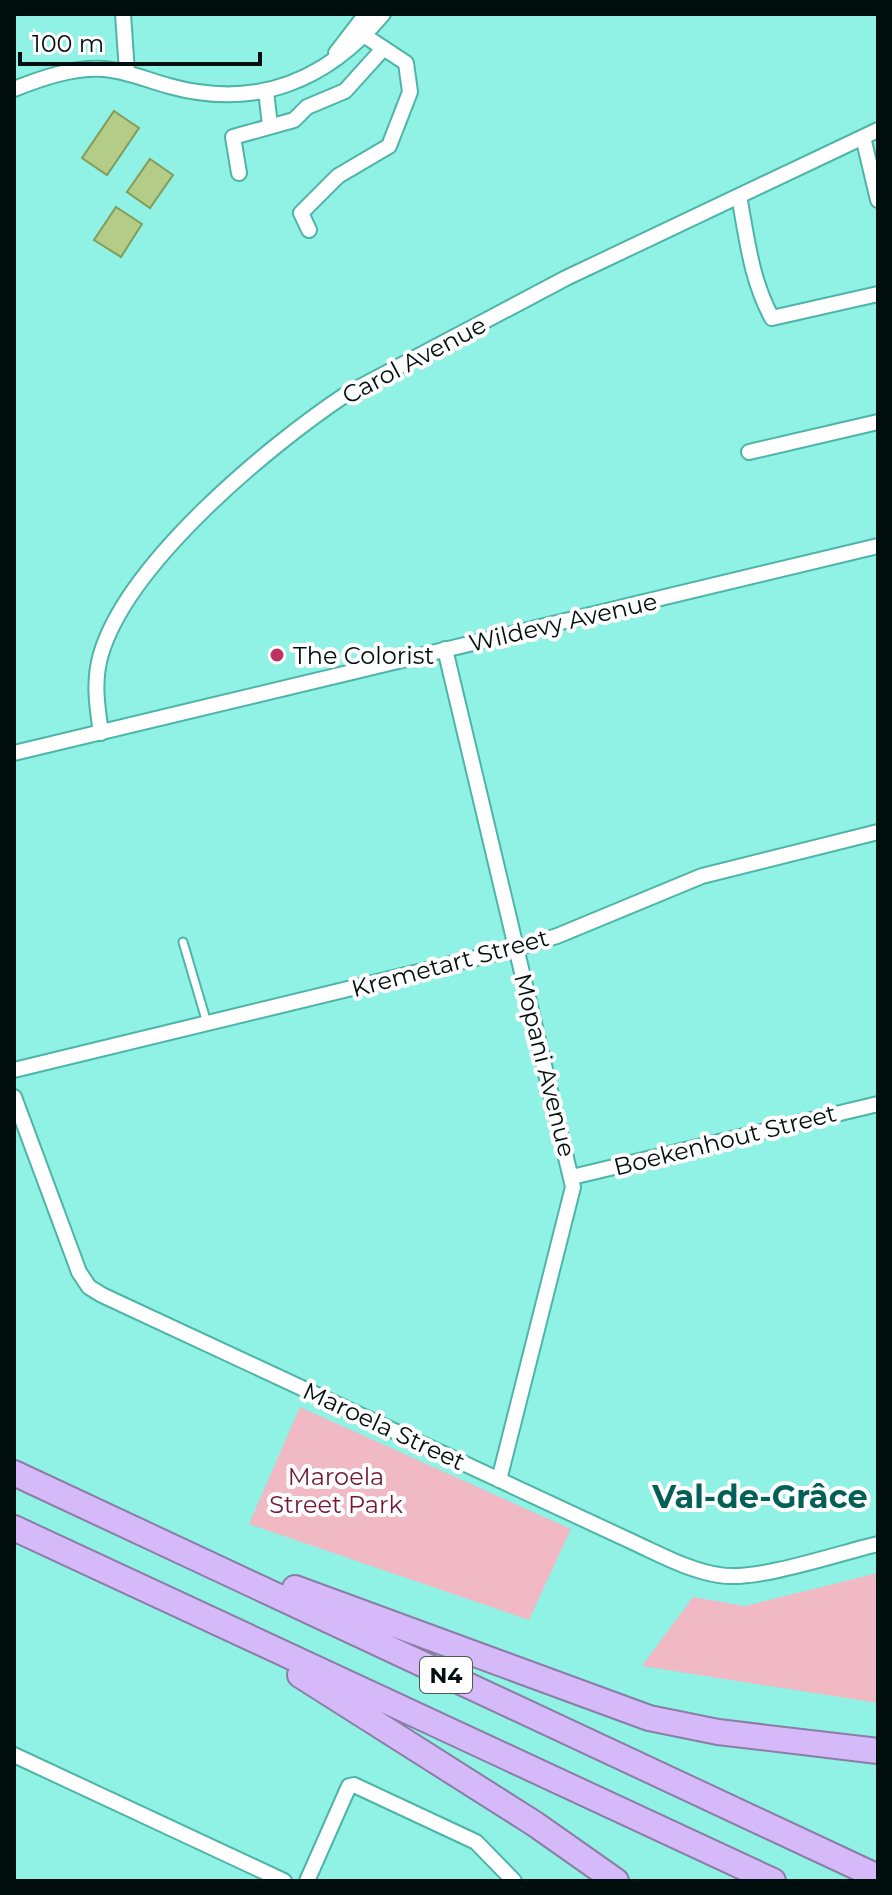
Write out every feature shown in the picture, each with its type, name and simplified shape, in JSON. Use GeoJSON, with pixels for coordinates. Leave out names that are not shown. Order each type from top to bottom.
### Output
{"type":"FeatureCollection","features":[{"type":"Feature","properties":{"kind":"highway","name":"N4"},"geometry":{"type":"LineString","coordinates":[[14,1473],[878,1877]]}},
{"type":"Feature","properties":{"kind":"highway","name":"N4"},"geometry":{"type":"LineString","coordinates":[[14,1528],[773,1881]]}},
{"type":"Feature","properties":{"kind":"highway"},"geometry":{"type":"LineString","coordinates":[[169,1544],[640,1715],[718,1732],[878,1751]]}},
{"type":"Feature","properties":{"kind":"highway"},"geometry":{"type":"LineString","coordinates":[[220,1624],[535,1824],[616,1881]]}},
{"type":"Feature","properties":{"kind":"street"},"geometry":{"type":"LineString","coordinates":[[123,14],[127,72]]}},
{"type":"Feature","properties":{"kind":"street"},"geometry":{"type":"LineString","coordinates":[[329,63],[366,14]]}},
{"type":"Feature","properties":{"kind":"street"},"geometry":{"type":"LineString","coordinates":[[14,89],[75,70],[127,72],[169,86],[213,93],[266,91],[293,83],[329,63],[365,36],[383,14]]}},
{"type":"Feature","properties":{"kind":"street"},"geometry":{"type":"LineString","coordinates":[[309,230],[301,213],[338,176],[389,146],[401,123],[410,92],[409,71],[399,57],[382,50],[365,36]]}},
{"type":"Feature","properties":{"kind":"street"},"geometry":{"type":"LineString","coordinates":[[239,173],[233,137],[294,120],[307,107],[345,91],[382,50]]}},
{"type":"Feature","properties":{"kind":"street"},"geometry":{"type":"LineString","coordinates":[[266,91],[270,125]]}},
{"type":"Feature","properties":{"kind":"street","name":"Carol Avenue"},"geometry":{"type":"LineString","coordinates":[[101,733],[96,679],[106,640],[162,555],[224,491],[345,395],[566,278],[878,130]]}},
{"type":"Feature","properties":{"kind":"street"},"geometry":{"type":"LineString","coordinates":[[863,137],[878,200]]}},
{"type":"Feature","properties":{"kind":"street"},"geometry":{"type":"LineString","coordinates":[[739,196],[750,262],[760,296],[772,318],[878,294]]}},
{"type":"Feature","properties":{"kind":"street"},"geometry":{"type":"LineString","coordinates":[[749,452],[878,422]]}},
{"type":"Feature","properties":{"kind":"street","name":"Wildevy Avenue"},"geometry":{"type":"LineString","coordinates":[[14,753],[878,546]]}},
{"type":"Feature","properties":{"kind":"street","name":"Mopani Avenue"},"geometry":{"type":"LineString","coordinates":[[445,649],[572,1177],[570,1211],[499,1480]]}},
{"type":"Feature","properties":{"kind":"street","name":"Kremetart Street"},"geometry":{"type":"LineString","coordinates":[[14,1070],[517,948],[557,936],[702,876],[878,832]]}},
{"type":"Feature","properties":{"kind":"street","name":"Maroela Street"},"geometry":{"type":"LineString","coordinates":[[14,1097],[71,1252],[89,1287],[664,1556],[717,1575],[756,1573],[878,1544]]}},
{"type":"Feature","properties":{"kind":"street","name":"Boekenhout Street"},"geometry":{"type":"LineString","coordinates":[[572,1177],[878,1104]]}},
{"type":"Feature","properties":{"kind":"street"},"geometry":{"type":"LineString","coordinates":[[14,1755],[284,1881]]}},
{"type":"Feature","properties":{"kind":"street"},"geometry":{"type":"LineString","coordinates":[[307,1881],[349,1786],[354,1785],[476,1842],[514,1881]]}},
{"type":"Feature","properties":{"kind":"lane"},"geometry":{"type":"LineString","coordinates":[[183,942],[207,1023]]}},
{"type":"Feature","properties":{"kind":"green space","name":"Maroela Street Park"},"geometry":{"type":"Polygon","coordinates":[[[300,1407],[571,1529],[529,1620],[249,1524],[300,1407]]]}},
{"type":"Feature","properties":{"kind":"green space"},"geometry":{"type":"Polygon","coordinates":[[[878,1573],[878,1703],[642,1666],[693,1597],[745,1606],[878,1573]]]}},
{"type":"Feature","properties":{"kind":"building"},"geometry":{"type":"Polygon","coordinates":[[[114,111],[139,128],[107,175],[82,158],[114,111]]]}},
{"type":"Feature","properties":{"kind":"building"},"geometry":{"type":"Polygon","coordinates":[[[150,159],[173,175],[150,208],[127,192],[150,159]]]}},
{"type":"Feature","properties":{"kind":"building"},"geometry":{"type":"Polygon","coordinates":[[[116,207],[142,224],[121,257],[94,240],[116,207]]]}},
{"type":"Feature","properties":{"kind":"place","name":"The Colorist"},"geometry":{"type":"Point","coordinates":[277,655]}},
{"type":"Feature","properties":{"kind":"district","name":"Val-de-Grâce"},"geometry":{"type":"Point","coordinates":[760,1496]}}]}
